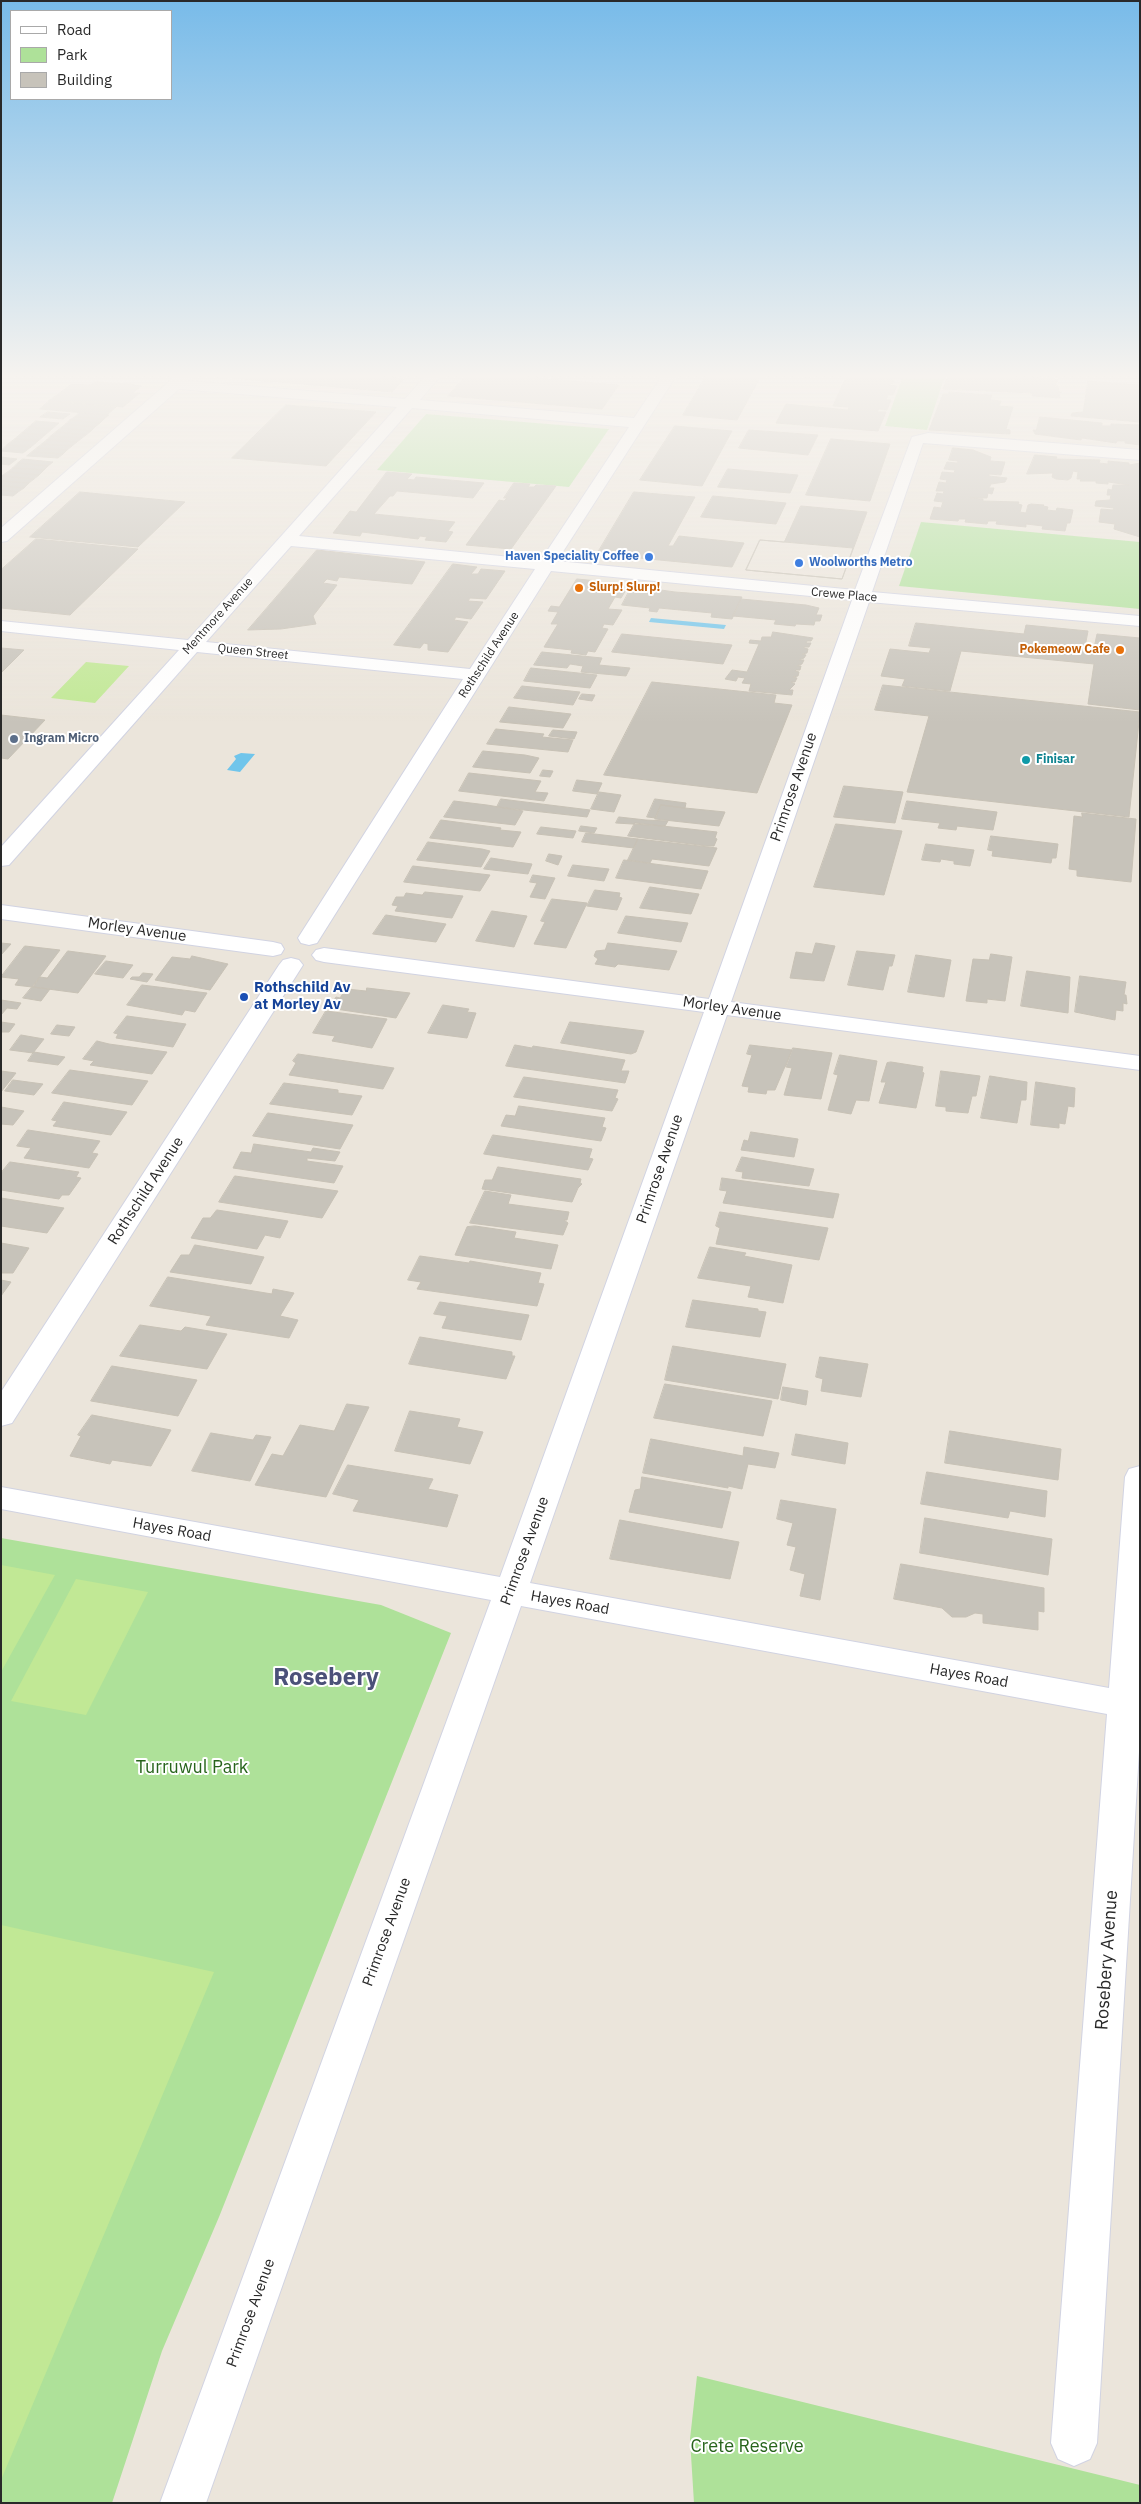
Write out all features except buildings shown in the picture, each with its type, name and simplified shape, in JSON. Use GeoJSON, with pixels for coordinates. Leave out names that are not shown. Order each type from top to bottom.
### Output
{"type":"FeatureCollection","features":[{"type":"Feature","properties":{"kind":"street"},"geometry":{"type":"LineString","coordinates":[[1,537],[55,490]]}},
{"type":"Feature","properties":{"kind":"street","name":"Mentmore Avenue"},"geometry":{"type":"LineString","coordinates":[[1,860],[331,490]]}},
{"type":"Feature","properties":{"kind":"street","name":"Rothschild Avenue"},"geometry":{"type":"LineString","coordinates":[[317,947],[475,675],[596,490]]}},
{"type":"Feature","properties":{"kind":"street","name":"Primrose Avenue"},"geometry":{"type":"LineString","coordinates":[[183,2503],[510,1592],[899,490]]}},
{"type":"Feature","properties":{"kind":"street","name":"Crewe Place"},"geometry":{"type":"LineString","coordinates":[[286,540],[1140,621]]}},
{"type":"Feature","properties":{"kind":"street","name":"Queen Street"},"geometry":{"type":"LineString","coordinates":[[1,626],[475,675]]}},
{"type":"Feature","properties":{"kind":"street","name":"Morley Avenue"},"geometry":{"type":"LineString","coordinates":[[1,912],[314,962],[317,947],[718,1007],[1140,1063]]}},
{"type":"Feature","properties":{"kind":"street","name":"Rothschild Avenue"},"geometry":{"type":"LineString","coordinates":[[1,1416],[282,957]]}},
{"type":"Feature","properties":{"kind":"street","name":"Rosebery Avenue"},"geometry":{"type":"LineString","coordinates":[[1074,2442],[1132,1705],[1140,1477]]}},
{"type":"Feature","properties":{"kind":"street","name":"Hayes Road"},"geometry":{"type":"LineString","coordinates":[[1,1498],[1132,1705]]}},
{"type":"Feature","properties":{"kind":"green space"},"geometry":{"type":"Polygon","coordinates":[[[921,522],[1140,542],[1140,609],[899,586],[921,522]]]}},
{"type":"Feature","properties":{"kind":"green space"},"geometry":{"type":"Polygon","coordinates":[[[86,662],[129,666],[95,703],[51,698],[86,662]]]}},
{"type":"Feature","properties":{"kind":"green space","name":"Turruwul Park"},"geometry":{"type":"Polygon","coordinates":[[[1,1538],[381,1605],[451,1633],[219,2217],[162,2351],[112,2503],[1,2503],[1,1538]]]}},
{"type":"Feature","properties":{"kind":"green space"},"geometry":{"type":"Polygon","coordinates":[[[1,1565],[55,1575],[1,1672],[1,1565]]]}},
{"type":"Feature","properties":{"kind":"green space"},"geometry":{"type":"Polygon","coordinates":[[[76,1579],[148,1592],[86,1715],[11,1701],[76,1579]]]}},
{"type":"Feature","properties":{"kind":"green space"},"geometry":{"type":"Polygon","coordinates":[[[1,1925],[214,1972],[1,2480],[1,1925]]]}},
{"type":"Feature","properties":{"kind":"green space","name":"Crete Reserve"},"geometry":{"type":"Polygon","coordinates":[[[697,2376],[1140,2485],[1140,2503],[694,2503],[690,2439],[697,2376]]]}},
{"type":"Feature","properties":{"kind":"water"},"geometry":{"type":"Polygon","coordinates":[[[651,618],[726,625],[724,629],[649,622],[651,618]]]}},
{"type":"Feature","properties":{"kind":"water"},"geometry":{"type":"Polygon","coordinates":[[[241,753],[255,754],[240,772],[227,770],[236,759],[234,756],[241,753]]]}},
{"type":"Feature","properties":{"kind":"place","name":"Haven Speciality Coffee"},"geometry":{"type":"Point","coordinates":[649,557]}},
{"type":"Feature","properties":{"kind":"place","name":"Woolworths Metro"},"geometry":{"type":"Point","coordinates":[799,563]}},
{"type":"Feature","properties":{"kind":"place","name":"Slurp! Slurp!"},"geometry":{"type":"Point","coordinates":[579,588]}},
{"type":"Feature","properties":{"kind":"place","name":"Pokemeow Cafe"},"geometry":{"type":"Point","coordinates":[1120,650]}},
{"type":"Feature","properties":{"kind":"place","name":"Ingram Micro"},"geometry":{"type":"Point","coordinates":[14,739]}},
{"type":"Feature","properties":{"kind":"place","name":"Finisar"},"geometry":{"type":"Point","coordinates":[1026,760]}},
{"type":"Feature","properties":{"kind":"place","name":"Rothschild Av at Morley Av"},"geometry":{"type":"Point","coordinates":[244,997]}},
{"type":"Feature","properties":{"kind":"district","name":"Rosebery"},"geometry":{"type":"Point","coordinates":[326,1678]}}]}
